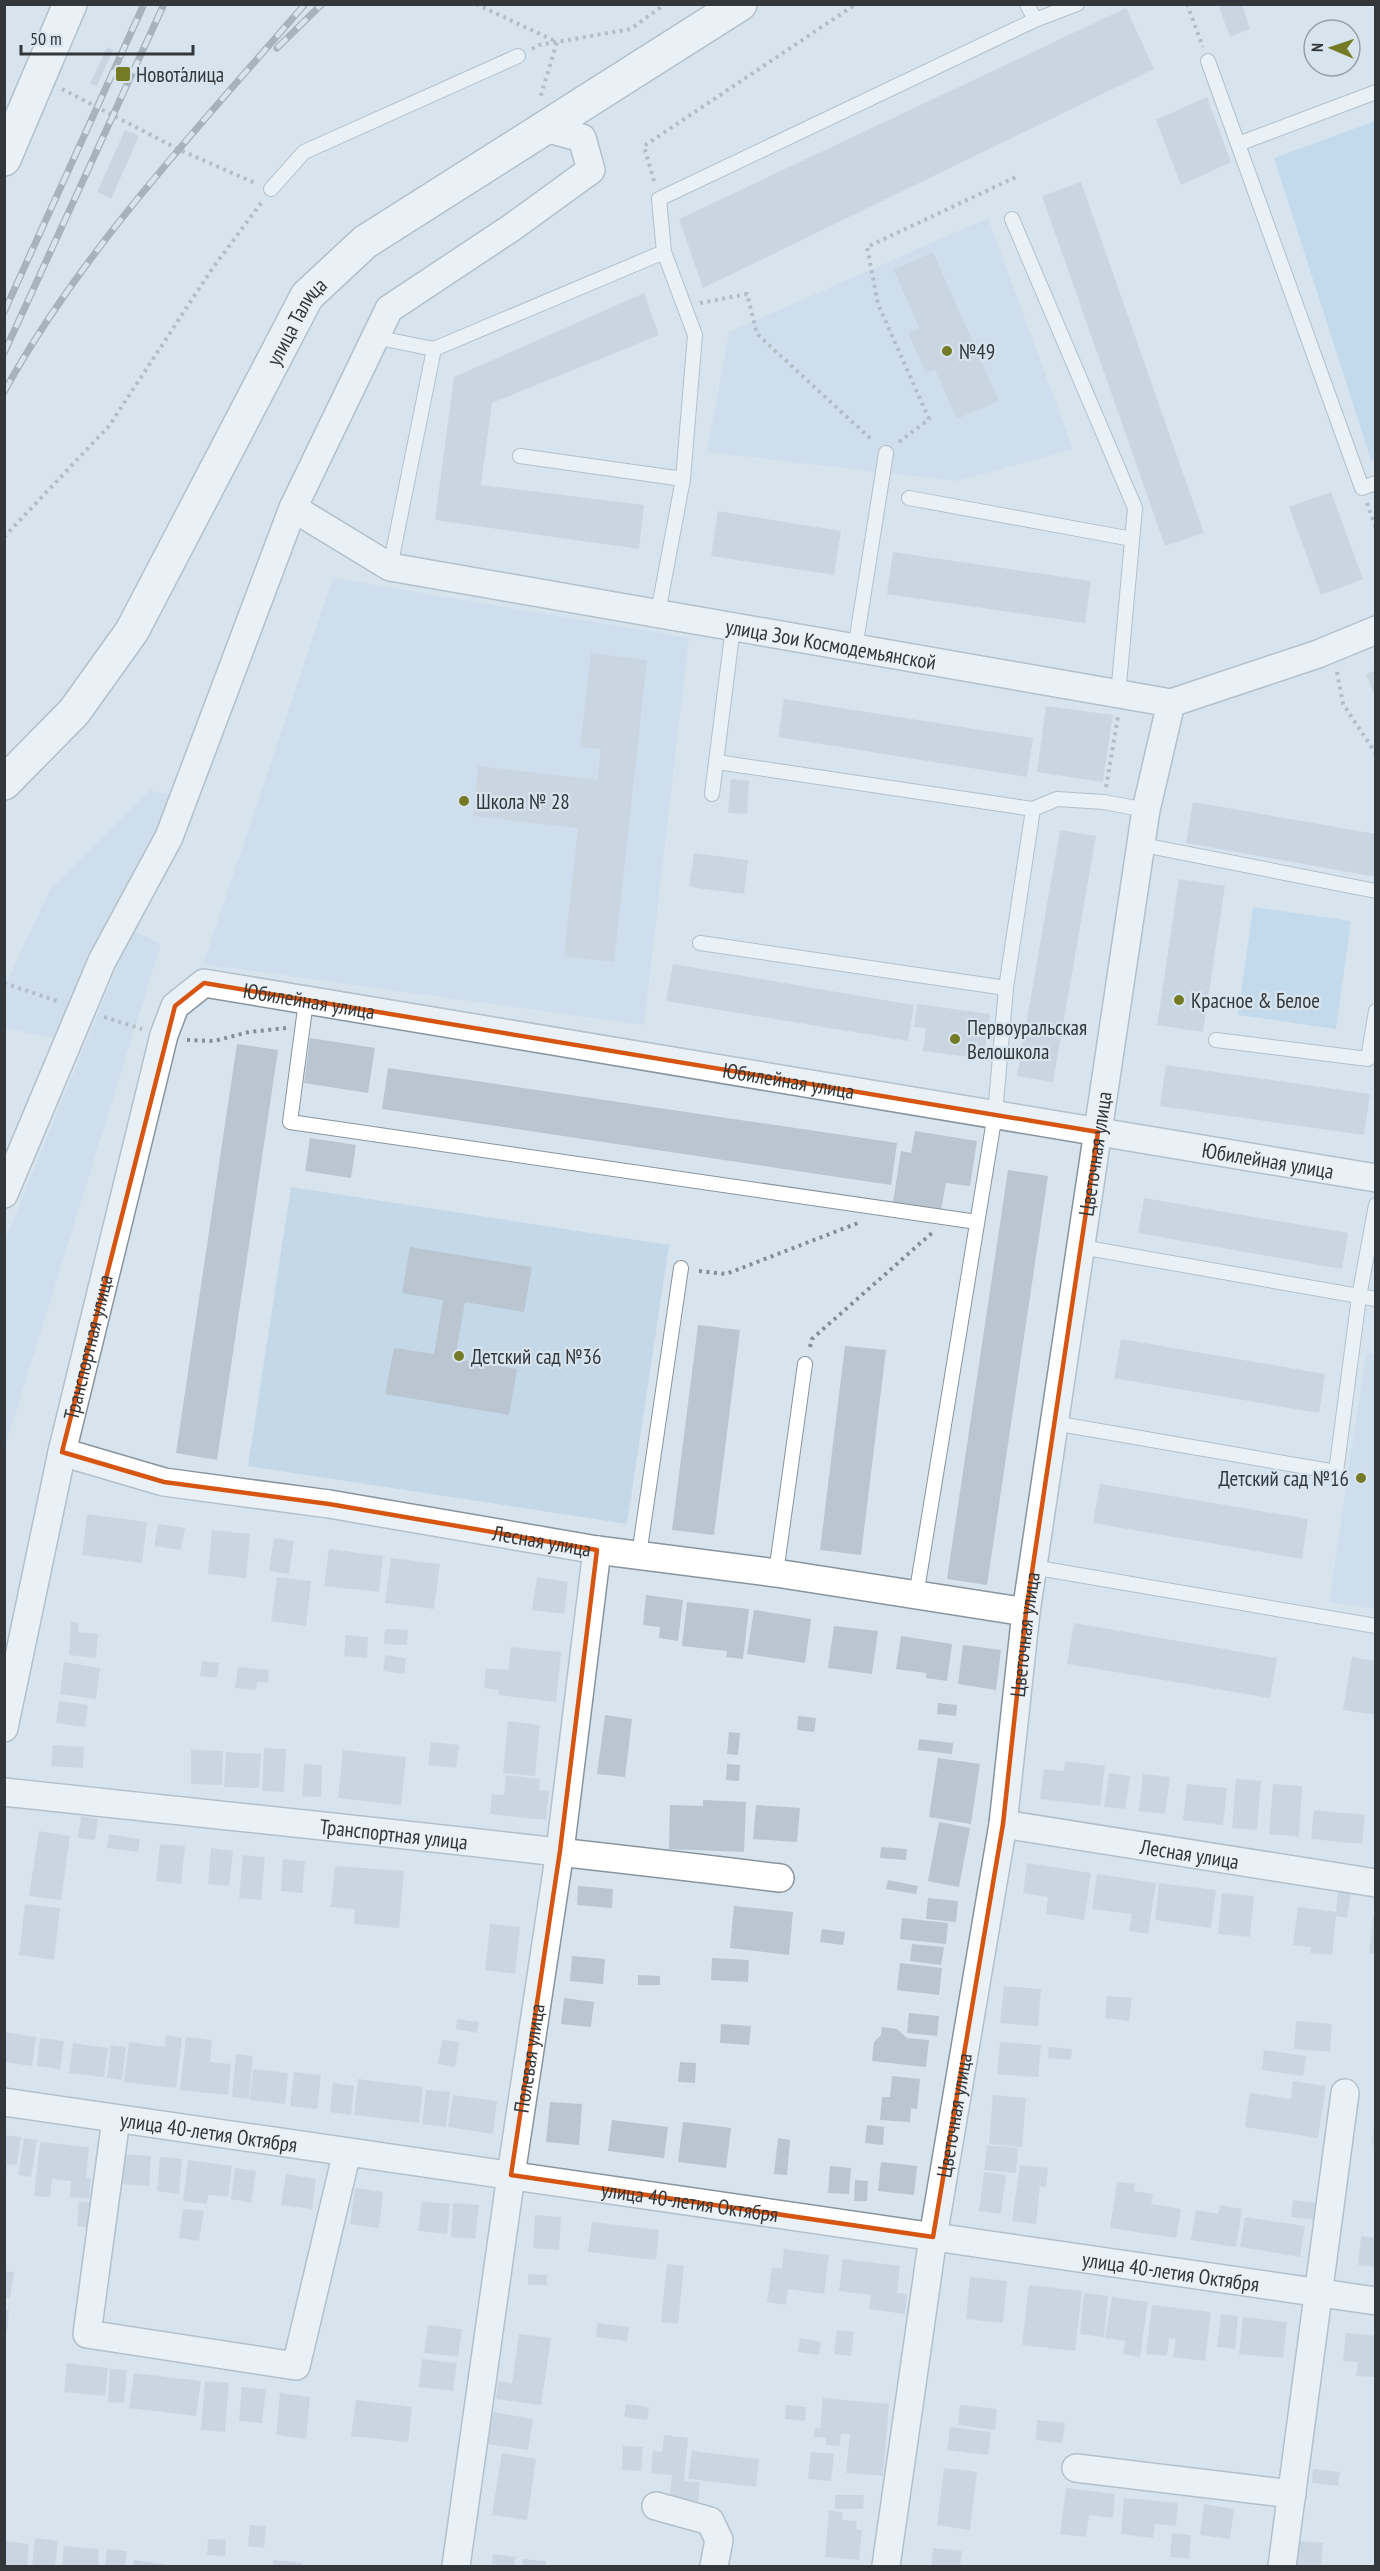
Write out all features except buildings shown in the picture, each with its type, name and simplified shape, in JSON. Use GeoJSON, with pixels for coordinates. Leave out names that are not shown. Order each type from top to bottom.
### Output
{"type":"FeatureCollection","features":[{"type":"Feature","properties":{"kind":"main road"},"geometry":{"type":"LineString","coordinates":[[4,159],[70,4]]}},
{"type":"Feature","properties":{"kind":"main road","name":"улица Талица"},"geometry":{"type":"LineString","coordinates":[[4,783],[74,712],[132,631],[307,296],[365,242],[740,4]]}},
{"type":"Feature","properties":{"kind":"street"},"geometry":{"type":"LineString","coordinates":[[4,1194],[102,961],[169,837],[293,508],[389,309],[511,228],[591,170],[582,138],[536,133]]}},
{"type":"Feature","properties":{"kind":"street","name":"улица Зои Космодемьянской"},"geometry":{"type":"LineString","coordinates":[[293,508],[390,567],[855,649],[1119,701],[1171,703],[1332,649],[1376,630]]}},
{"type":"Feature","properties":{"kind":"street","name":"Цветочная улица"},"geometry":{"type":"LineString","coordinates":[[886,2566],[933,2237],[1003,1824],[1032,1568],[1143,846],[1146,810],[1171,703]]}},
{"type":"Feature","properties":{"kind":"street","name":"Юбилейная улица"},"geometry":{"type":"LineString","coordinates":[[204,983],[1376,1178]]}},
{"type":"Feature","properties":{"kind":"street","name":"Транспортная улица"},"geometry":{"type":"LineString","coordinates":[[4,1728],[62,1452],[164,1035],[175,1006],[204,983]]}},
{"type":"Feature","properties":{"kind":"street","name":"Лесная улица"},"geometry":{"type":"LineString","coordinates":[[62,1452],[164,1482],[329,1504],[597,1550],[776,1573],[1026,1612]]}},
{"type":"Feature","properties":{"kind":"street","name":"Полевая улица"},"geometry":{"type":"LineString","coordinates":[[456,2566],[511,2175],[560,1851],[597,1550]]}},
{"type":"Feature","properties":{"kind":"street","name":"Транспортная улица"},"geometry":{"type":"LineString","coordinates":[[4,1792],[268,1822],[560,1851],[780,1878]]}},
{"type":"Feature","properties":{"kind":"street","name":"Лесная улица"},"geometry":{"type":"LineString","coordinates":[[1003,1824],[1376,1883]]}},
{"type":"Feature","properties":{"kind":"street"},"geometry":{"type":"LineString","coordinates":[[1281,2566],[1345,2093]]}},
{"type":"Feature","properties":{"kind":"street","name":"улица 40-летия Октября"},"geometry":{"type":"LineString","coordinates":[[4,2102],[1376,2301]]}},
{"type":"Feature","properties":{"kind":"street"},"geometry":{"type":"LineString","coordinates":[[116,2119],[87,2334],[296,2366],[347,2151]]}},
{"type":"Feature","properties":{"kind":"street"},"geometry":{"type":"LineString","coordinates":[[1076,2468],[1292,2494]]}},
{"type":"Feature","properties":{"kind":"street"},"geometry":{"type":"LineString","coordinates":[[656,2505],[710,2522],[719,2540],[714,2566]]}},
{"type":"Feature","properties":{"kind":"lane"},"geometry":{"type":"LineString","coordinates":[[1028,4],[1035,20]]}},
{"type":"Feature","properties":{"kind":"lane"},"geometry":{"type":"LineString","coordinates":[[658,613],[683,479],[695,335],[664,252],[659,199],[1035,20],[1077,4]]}},
{"type":"Feature","properties":{"kind":"lane"},"geometry":{"type":"LineString","coordinates":[[271,189],[304,152],[518,56]]}},
{"type":"Feature","properties":{"kind":"lane"},"geometry":{"type":"LineString","coordinates":[[1208,61],[1362,488],[1376,483]]}},
{"type":"Feature","properties":{"kind":"lane"},"geometry":{"type":"LineString","coordinates":[[1238,144],[1376,92]]}},
{"type":"Feature","properties":{"kind":"lane"},"geometry":{"type":"LineString","coordinates":[[1012,219],[1134,508],[1119,701]]}},
{"type":"Feature","properties":{"kind":"lane"},"geometry":{"type":"LineString","coordinates":[[374,337],[434,349],[664,252]]}},
{"type":"Feature","properties":{"kind":"lane"},"geometry":{"type":"LineString","coordinates":[[390,567],[434,349]]}},
{"type":"Feature","properties":{"kind":"lane"},"geometry":{"type":"LineString","coordinates":[[855,649],[886,453]]}},
{"type":"Feature","properties":{"kind":"lane"},"geometry":{"type":"LineString","coordinates":[[520,456],[683,479]]}},
{"type":"Feature","properties":{"kind":"lane"},"geometry":{"type":"LineString","coordinates":[[909,498],[1132,539]]}},
{"type":"Feature","properties":{"kind":"lane"},"geometry":{"type":"LineString","coordinates":[[712,794],[733,627]]}},
{"type":"Feature","properties":{"kind":"lane"},"geometry":{"type":"LineString","coordinates":[[717,762],[1033,809],[1057,799],[1104,802],[1146,810]]}},
{"type":"Feature","properties":{"kind":"lane"},"geometry":{"type":"LineString","coordinates":[[916,1596],[994,1114],[1006,988],[1033,809]]}},
{"type":"Feature","properties":{"kind":"lane"},"geometry":{"type":"LineString","coordinates":[[1143,846],[1376,891]]}},
{"type":"Feature","properties":{"kind":"lane"},"geometry":{"type":"LineString","coordinates":[[700,943],[1006,988]]}},
{"type":"Feature","properties":{"kind":"lane"},"geometry":{"type":"LineString","coordinates":[[306,1001],[290,1122],[977,1222]]}},
{"type":"Feature","properties":{"kind":"lane"},"geometry":{"type":"LineString","coordinates":[[1216,1040],[1368,1059],[1376,1011]]}},
{"type":"Feature","properties":{"kind":"lane"},"geometry":{"type":"LineString","coordinates":[[1054,1423],[1336,1472],[1359,1297],[1376,1205]]}},
{"type":"Feature","properties":{"kind":"lane"},"geometry":{"type":"LineString","coordinates":[[1081,1247],[1376,1299]]}},
{"type":"Feature","properties":{"kind":"lane"},"geometry":{"type":"LineString","coordinates":[[639,1555],[681,1268]]}},
{"type":"Feature","properties":{"kind":"lane"},"geometry":{"type":"LineString","coordinates":[[776,1573],[805,1364]]}},
{"type":"Feature","properties":{"kind":"lane"},"geometry":{"type":"LineString","coordinates":[[1032,1568],[1376,1626]]}},
{"type":"Feature","properties":{"kind":"path"},"geometry":{"type":"LineString","coordinates":[[476,4],[557,42]]}},
{"type":"Feature","properties":{"kind":"path"},"geometry":{"type":"LineString","coordinates":[[518,56],[539,45],[631,29],[665,4]]}},
{"type":"Feature","properties":{"kind":"path"},"geometry":{"type":"LineString","coordinates":[[644,146],[856,4]]}},
{"type":"Feature","properties":{"kind":"path"},"geometry":{"type":"LineString","coordinates":[[1187,4],[1208,61]]}},
{"type":"Feature","properties":{"kind":"path"},"geometry":{"type":"LineString","coordinates":[[536,133],[557,42]]}},
{"type":"Feature","properties":{"kind":"path"},"geometry":{"type":"LineString","coordinates":[[4,537],[109,426],[212,269],[271,189],[180,150],[40,78]]}},
{"type":"Feature","properties":{"kind":"path"},"geometry":{"type":"LineString","coordinates":[[696,303],[747,294],[757,334],[886,453],[929,419],[878,304],[867,247],[1016,177]]}},
{"type":"Feature","properties":{"kind":"path"},"geometry":{"type":"LineString","coordinates":[[1362,488],[1376,528]]}},
{"type":"Feature","properties":{"kind":"path"},"geometry":{"type":"LineString","coordinates":[[1332,649],[1343,704],[1376,754]]}},
{"type":"Feature","properties":{"kind":"path"},"geometry":{"type":"LineString","coordinates":[[1104,802],[1119,701]]}},
{"type":"Feature","properties":{"kind":"path"},"geometry":{"type":"LineString","coordinates":[[681,1268],[726,1274],[893,1210]]}},
{"type":"Feature","properties":{"kind":"path"},"geometry":{"type":"LineString","coordinates":[[805,1364],[812,1339],[949,1218]]}},
{"type":"Feature","properties":{"kind":"highlighted area"},"geometry":{"type":"Polygon","coordinates":[[[204,983],[1098,1132],[1026,1612],[1003,1824],[933,2237],[511,2175],[560,1851],[597,1550],[329,1504],[164,1482],[62,1452],[175,1006],[204,983]]]}},
{"type":"Feature","properties":{"kind":"shaded area"},"geometry":{"type":"Polygon","coordinates":[[[1375,121],[1376,459],[1371,460],[1274,158],[1375,121]]]}},
{"type":"Feature","properties":{"kind":"shaded area"},"geometry":{"type":"Polygon","coordinates":[[[988,218],[1073,449],[957,481],[707,452],[729,332],[988,218]]]}},
{"type":"Feature","properties":{"kind":"shaded area","name":"Школа № 28"},"geometry":{"type":"Polygon","coordinates":[[[333,578],[689,638],[644,1025],[203,964],[333,578]]]}},
{"type":"Feature","properties":{"kind":"shaded area"},"geometry":{"type":"Polygon","coordinates":[[[149,790],[173,796],[56,1039],[5,1028],[4,988],[50,890],[149,790]]]}},
{"type":"Feature","properties":{"kind":"shaded area"},"geometry":{"type":"Polygon","coordinates":[[[1253,907],[1351,921],[1336,1029],[1238,1015],[1253,907]]]}},
{"type":"Feature","properties":{"kind":"shaded area"},"geometry":{"type":"Polygon","coordinates":[[[132,930],[161,944],[5,1447],[5,1240],[132,930]]]}},
{"type":"Feature","properties":{"kind":"shaded area","name":"Детский сад №36"},"geometry":{"type":"Polygon","coordinates":[[[291,1187],[669,1245],[627,1524],[248,1466],[291,1187]]]}},
{"type":"Feature","properties":{"kind":"shaded area","name":"Детский сад №16"},"geometry":{"type":"Polygon","coordinates":[[[1366,1353],[1376,1355],[1375,1609],[1329,1602],[1366,1353]]]}},
{"type":"Feature","properties":{"kind":"railway"},"geometry":{"type":"LineString","coordinates":[[4,312],[144,4]]}},
{"type":"Feature","properties":{"kind":"railway"},"geometry":{"type":"LineString","coordinates":[[4,353],[164,4]]}},
{"type":"Feature","properties":{"kind":"railway"},"geometry":{"type":"LineString","coordinates":[[4,392],[35,340],[106,239],[184,143],[305,4]]}},
{"type":"Feature","properties":{"kind":"railway"},"geometry":{"type":"LineString","coordinates":[[277,48],[322,4]]}},
{"type":"Feature","properties":{"kind":"place","name":"Новота́лица"},"geometry":{"type":"Point","coordinates":[123,74]}},
{"type":"Feature","properties":{"kind":"place","name":"№49"},"geometry":{"type":"Point","coordinates":[947,351]}},
{"type":"Feature","properties":{"kind":"place","name":"Школа № 28"},"geometry":{"type":"Point","coordinates":[464,801]}},
{"type":"Feature","properties":{"kind":"place","name":"Красное & Белое"},"geometry":{"type":"Point","coordinates":[1179,1000]}},
{"type":"Feature","properties":{"kind":"place","name":"Первоуральская Велошкола"},"geometry":{"type":"Point","coordinates":[955,1039]}},
{"type":"Feature","properties":{"kind":"place","name":"Детский сад №36"},"geometry":{"type":"Point","coordinates":[459,1356]}},
{"type":"Feature","properties":{"kind":"place","name":"Детский сад №16"},"geometry":{"type":"Point","coordinates":[1361,1478]}}]}
